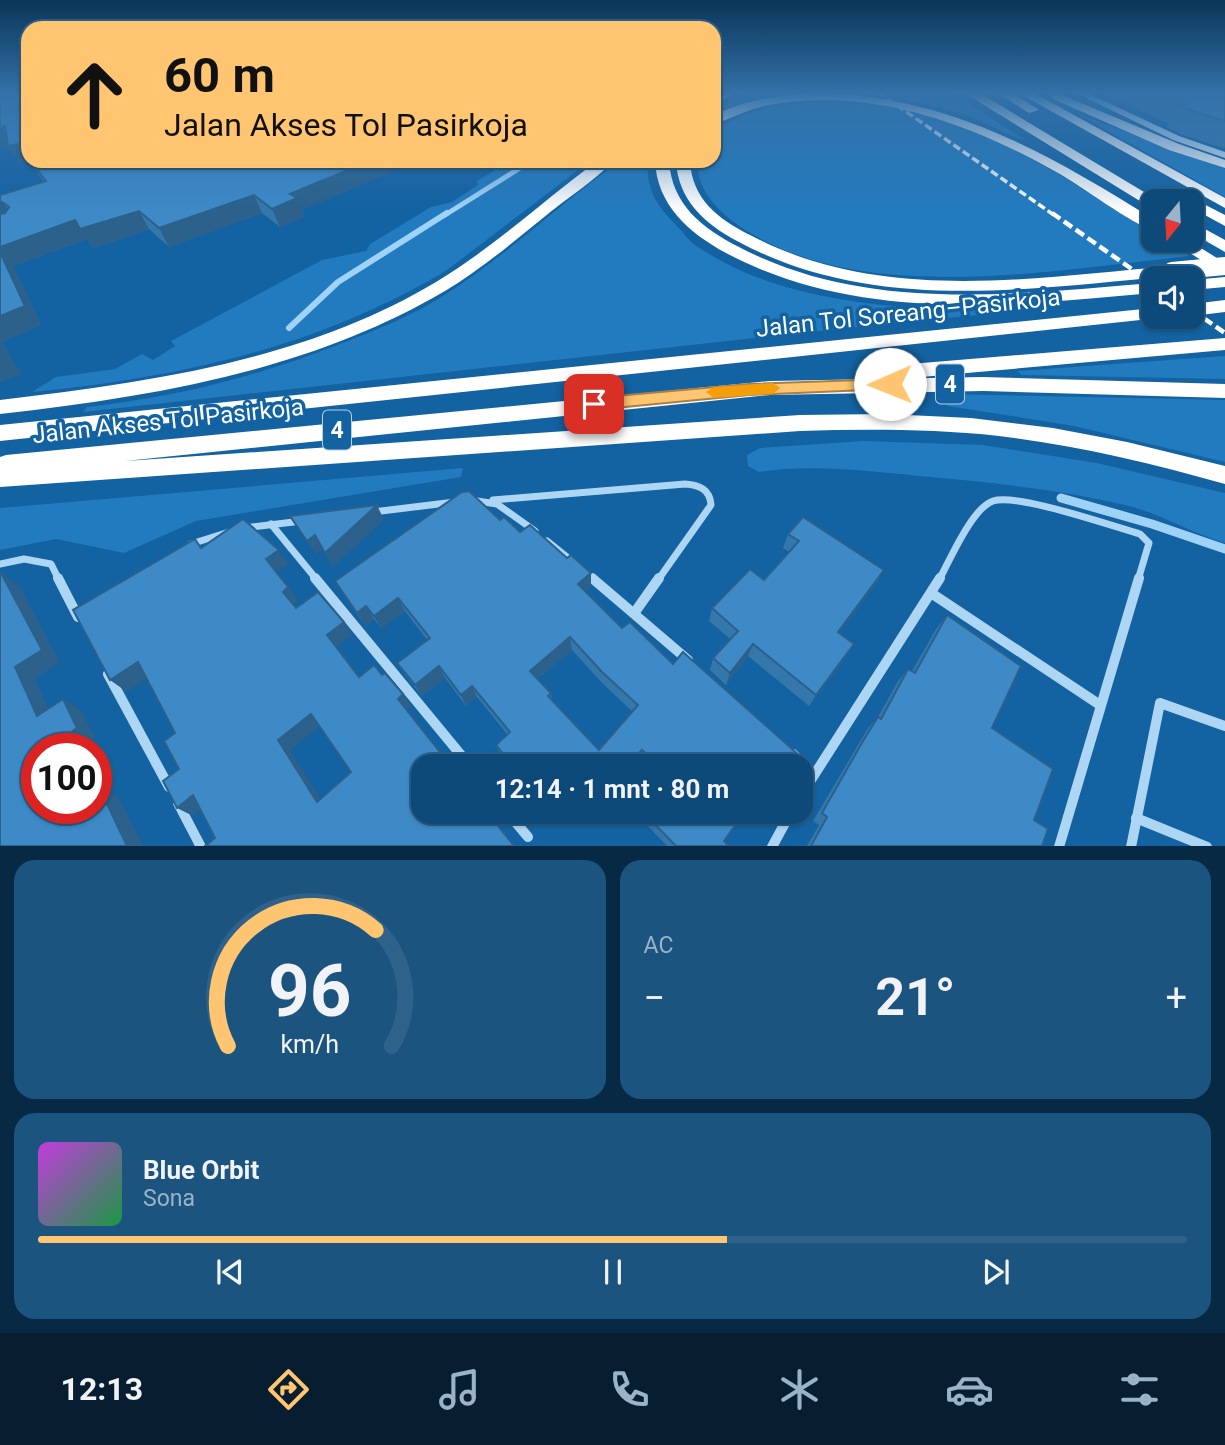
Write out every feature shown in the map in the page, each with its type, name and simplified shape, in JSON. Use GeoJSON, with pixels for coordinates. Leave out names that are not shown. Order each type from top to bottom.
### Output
{"type":"FeatureCollection","features":[{"type":"Feature","properties":{"kind":"highway"},"geometry":{"type":"LineString","coordinates":[[989,131],[1024,148],[1141,218]]}},
{"type":"Feature","properties":{"kind":"highway"},"geometry":{"type":"LineString","coordinates":[[1034,131],[1141,196]]}},
{"type":"Feature","properties":{"kind":"highway"},"geometry":{"type":"LineString","coordinates":[[1070,131],[1170,189]]}},
{"type":"Feature","properties":{"kind":"highway"},"geometry":{"type":"LineString","coordinates":[[1094,131],[1225,204]]}},
{"type":"Feature","properties":{"kind":"highway"},"geometry":{"type":"LineString","coordinates":[[1138,131],[1225,164]]}},
{"type":"Feature","properties":{"kind":"highway"},"geometry":{"type":"LineString","coordinates":[[0,407],[112,394],[202,378],[286,355],[340,335],[404,306],[442,285],[597,168]]}},
{"type":"Feature","properties":{"kind":"highway"},"geometry":{"type":"LineString","coordinates":[[662,168],[673,201],[706,236],[754,263],[817,284],[878,296],[944,300],[1141,289]]}},
{"type":"Feature","properties":{"kind":"highway"},"geometry":{"type":"LineString","coordinates":[[683,168],[692,196],[720,225],[769,253],[835,274],[939,285],[1225,268]]}},
{"type":"Feature","properties":{"kind":"highway"},"geometry":{"type":"LineString","coordinates":[[1204,209],[1225,221]]}},
{"type":"Feature","properties":{"kind":"highway"},"geometry":{"type":"LineString","coordinates":[[1204,234],[1225,247]]}},
{"type":"Feature","properties":{"kind":"highway"},"geometry":{"type":"LineString","coordinates":[[1198,252],[1225,268]]}},
{"type":"Feature","properties":{"kind":"highway"},"geometry":{"type":"LineString","coordinates":[[1204,284],[1225,282]]}},
{"type":"Feature","properties":{"kind":"highway"},"geometry":{"type":"LineString","coordinates":[[1204,309],[1225,306]]}},
{"type":"Feature","properties":{"kind":"highway","name":"Jalan Tol Soreang–Pasirkoja"},"geometry":{"type":"LineString","coordinates":[[668,364],[1141,315]]}},
{"type":"Feature","properties":{"kind":"highway"},"geometry":{"type":"LineString","coordinates":[[675,396],[931,369],[1225,344]]}},
{"type":"Feature","properties":{"kind":"highway","name":"Jalan Akses Tol Pasirkoja"},"geometry":{"type":"LineString","coordinates":[[0,433],[668,364]]}},
{"type":"Feature","properties":{"kind":"highway","name":"4"},"geometry":{"type":"LineString","coordinates":[[675,396],[805,386],[921,383],[1060,384],[1225,391]]}},
{"type":"Feature","properties":{"kind":"highway","name":"Jalan Akses Tol Pasirkoja"},"geometry":{"type":"LineString","coordinates":[[0,464],[675,396]]}},
{"type":"Feature","properties":{"kind":"highway"},"geometry":{"type":"LineString","coordinates":[[0,478],[772,425],[855,422],[922,423],[1026,431],[1089,442],[1225,475]]}},
{"type":"Feature","properties":{"kind":"street"},"geometry":{"type":"LineString","coordinates":[[1162,131],[1225,155]]}},
{"type":"Feature","properties":{"kind":"street"},"geometry":{"type":"LineString","coordinates":[[367,513],[477,499],[685,484],[702,487],[709,494],[711,505],[635,612]]}},
{"type":"Feature","properties":{"kind":"street"},"geometry":{"type":"LineString","coordinates":[[492,500],[508,509],[635,612],[694,666]]}},
{"type":"Feature","properties":{"kind":"street"},"geometry":{"type":"LineString","coordinates":[[813,773],[930,593],[975,516],[993,501],[1020,501],[1146,538],[1149,543],[1059,846]]}},
{"type":"Feature","properties":{"kind":"street"},"geometry":{"type":"LineString","coordinates":[[182,549],[216,535],[313,519]]}},
{"type":"Feature","properties":{"kind":"street"},"geometry":{"type":"LineString","coordinates":[[271,524],[460,754]]}},
{"type":"Feature","properties":{"kind":"street"},"geometry":{"type":"LineString","coordinates":[[0,564],[24,559],[51,565],[80,622]]}},
{"type":"Feature","properties":{"kind":"street"},"geometry":{"type":"LineString","coordinates":[[930,593],[1100,705]]}},
{"type":"Feature","properties":{"kind":"street"},"geometry":{"type":"LineString","coordinates":[[74,610],[86,603]]}},
{"type":"Feature","properties":{"kind":"street"},"geometry":{"type":"LineString","coordinates":[[106,669],[201,846]]}},
{"type":"Feature","properties":{"kind":"street"},"geometry":{"type":"LineString","coordinates":[[1131,846],[1160,703],[1225,726]]}},
{"type":"Feature","properties":{"kind":"street"},"geometry":{"type":"LineString","coordinates":[[784,746],[793,754]]}},
{"type":"Feature","properties":{"kind":"street"},"geometry":{"type":"LineString","coordinates":[[1136,818],[1207,846]]}},
{"type":"Feature","properties":{"kind":"street"},"geometry":{"type":"LineString","coordinates":[[517,824],[528,837]]}},
{"type":"Feature","properties":{"kind":"street"},"geometry":{"type":"LineString","coordinates":[[772,846],[784,824]]}},
{"type":"Feature","properties":{"kind":"shaded area"},"geometry":{"type":"Polygon","coordinates":[[[721,131],[976,131],[1051,170],[1141,226],[1141,252],[1183,252],[1190,256],[1079,269],[958,277],[897,275],[840,267],[786,251],[738,225],[709,198],[700,181],[698,168],[721,168],[721,131]]]}},
{"type":"Feature","properties":{"kind":"shaded area"},"geometry":{"type":"Polygon","coordinates":[[[1001,131],[1012,131],[1025,140],[1001,131]]]}},
{"type":"Feature","properties":{"kind":"shaded area"},"geometry":{"type":"Polygon","coordinates":[[[1109,131],[1125,131],[1225,169],[1225,197],[1109,131]]]}},
{"type":"Feature","properties":{"kind":"shaded area"},"geometry":{"type":"Polygon","coordinates":[[[498,168],[580,168],[446,271],[385,304],[337,325],[238,357],[188,369],[32,392],[56,377],[115,369],[142,354],[153,360],[175,346],[171,341],[322,260],[366,251],[370,244],[431,207],[452,202],[478,185],[477,181],[498,168]]]}},
{"type":"Feature","properties":{"kind":"shaded area"},"geometry":{"type":"Polygon","coordinates":[[[611,168],[648,168],[654,197],[688,238],[695,245],[750,275],[810,293],[873,304],[935,309],[996,306],[1014,309],[1009,312],[83,412],[87,407],[153,398],[247,376],[309,356],[394,322],[434,302],[469,279],[611,168]]]}},
{"type":"Feature","properties":{"kind":"shaded area"},"geometry":{"type":"Polygon","coordinates":[[[1225,356],[1225,379],[1022,375],[1017,371],[1225,356]]]}},
{"type":"Feature","properties":{"kind":"shaded area"},"geometry":{"type":"Polygon","coordinates":[[[942,394],[1225,400],[1225,462],[1074,426],[948,406],[942,394]]]}},
{"type":"Feature","properties":{"kind":"shaded area"},"geometry":{"type":"Polygon","coordinates":[[[864,441],[983,445],[1097,463],[1225,493],[1225,543],[1138,509],[1049,490],[839,469],[759,472],[748,466],[747,455],[760,448],[864,441]]]}},
{"type":"Feature","properties":{"kind":"shaded area"},"geometry":{"type":"Polygon","coordinates":[[[463,468],[461,477],[196,521],[124,553],[56,539],[0,550],[0,508],[463,468]]]}},
{"type":"Feature","properties":{"kind":"building"},"geometry":{"type":"Polygon","coordinates":[[[6,131],[21,131],[21,149],[17,144],[8,146],[6,131]]]}},
{"type":"Feature","properties":{"kind":"building"},"geometry":{"type":"Polygon","coordinates":[[[36,168],[353,168],[290,194],[297,198],[272,209],[254,195],[159,228],[139,211],[80,229],[75,220],[0,247],[0,214],[5,213],[9,207],[0,203],[0,195],[46,181],[36,168]]]}},
{"type":"Feature","properties":{"kind":"building"},"geometry":{"type":"Polygon","coordinates":[[[0,252],[25,306],[0,316],[0,252]]]}},
{"type":"Feature","properties":{"kind":"building"},"geometry":{"type":"Polygon","coordinates":[[[469,491],[500,520],[504,517],[520,532],[530,525],[567,558],[571,555],[591,573],[578,584],[622,628],[630,622],[673,664],[683,652],[798,754],[646,754],[642,750],[638,754],[503,754],[496,745],[510,732],[472,686],[461,695],[439,666],[415,685],[397,663],[430,638],[398,598],[374,616],[366,606],[357,613],[335,581],[462,492],[469,491]],[[570,637],[530,671],[551,693],[548,696],[599,750],[638,705],[602,672],[570,637]]]}},
{"type":"Feature","properties":{"kind":"building"},"geometry":{"type":"Polygon","coordinates":[[[377,505],[325,553],[315,535],[307,541],[290,516],[377,505]]]}},
{"type":"Feature","properties":{"kind":"building"},"geometry":{"type":"Polygon","coordinates":[[[803,517],[884,570],[838,632],[854,644],[816,695],[753,644],[730,673],[713,658],[738,631],[712,608],[750,569],[764,580],[799,541],[788,534],[803,517]]]}},
{"type":"Feature","properties":{"kind":"building"},"geometry":{"type":"Polygon","coordinates":[[[243,519],[279,550],[266,559],[288,587],[283,592],[296,608],[318,592],[344,622],[327,635],[359,677],[374,665],[382,675],[385,673],[403,694],[398,699],[442,754],[411,754],[411,824],[497,824],[514,846],[205,846],[215,838],[193,795],[177,808],[163,781],[179,769],[164,741],[175,733],[138,662],[110,680],[73,610],[195,539],[201,548],[243,519]],[[311,714],[278,740],[317,802],[351,772],[311,714]]]}},
{"type":"Feature","properties":{"kind":"building"},"geometry":{"type":"Polygon","coordinates":[[[0,574],[42,650],[15,667],[37,716],[63,699],[77,728],[70,733],[21,733],[21,824],[112,824],[112,814],[127,846],[0,846],[0,574]]]}},
{"type":"Feature","properties":{"kind":"building"},"geometry":{"type":"Polygon","coordinates":[[[947,615],[1021,666],[992,728],[1053,769],[1034,820],[1048,829],[1042,846],[811,846],[827,817],[822,813],[863,741],[878,717],[881,719],[908,669],[915,673],[947,615]]]}},
{"type":"Feature","properties":{"kind":"building"},"geometry":{"type":"Polygon","coordinates":[[[655,824],[736,824],[724,841],[729,846],[676,846],[655,824]]]}},
{"type":"Feature","properties":{"kind":"waterway"},"geometry":{"type":"LineString","coordinates":[[445,215],[520,168]]}},
{"type":"Feature","properties":{"kind":"waterway"},"geometry":{"type":"LineString","coordinates":[[289,328],[338,282],[447,213]]}},
{"type":"Feature","properties":{"kind":"waterway"},"geometry":{"type":"LineString","coordinates":[[1061,498],[1152,524],[1225,549]]}},
{"type":"Feature","properties":{"kind":"railway"},"geometry":{"type":"LineString","coordinates":[[934,131],[1054,215]]}},
{"type":"Feature","properties":{"kind":"railway"},"geometry":{"type":"LineString","coordinates":[[1052,213],[1141,276]]}},
{"type":"Feature","properties":{"kind":"railway"},"geometry":{"type":"LineString","coordinates":[[1204,318],[1225,333]]}},
{"type":"Feature","properties":{"kind":"slow traffic"},"geometry":{"type":"LineString","coordinates":[[714,392],[773,388]]}},
{"type":"Feature","properties":{"kind":"route"},"geometry":{"type":"LineString","coordinates":[[594,404],[749,390],[890,384]]}}]}
